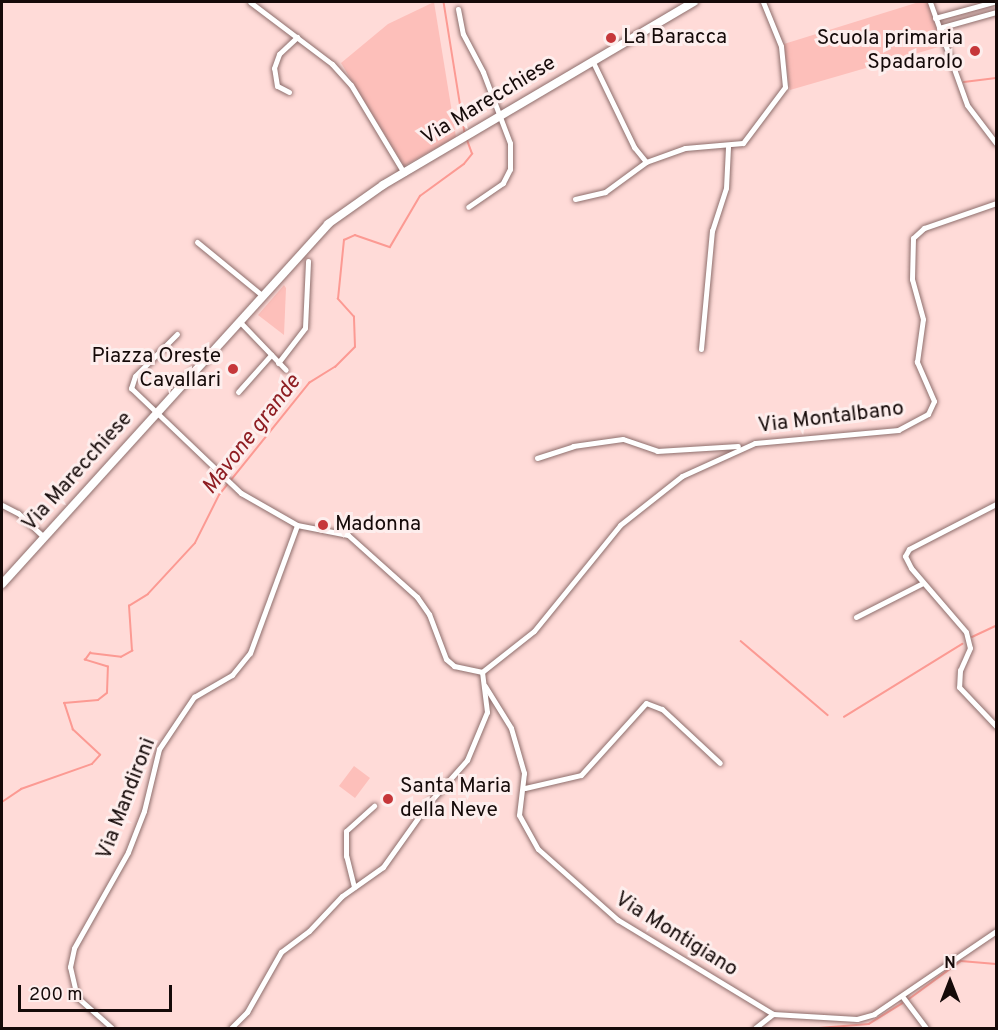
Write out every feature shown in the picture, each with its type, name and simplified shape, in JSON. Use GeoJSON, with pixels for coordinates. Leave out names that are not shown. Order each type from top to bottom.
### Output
{"type":"FeatureCollection","features":[{"type":"Feature","properties":{"kind":"main road","name":"Via Marecchiese"},"geometry":{"type":"LineString","coordinates":[[2,584],[328,224],[404,173],[592,60],[694,2]]}},
{"type":"Feature","properties":{"kind":"street"},"geometry":{"type":"LineString","coordinates":[[250,2],[297,37],[351,85],[404,173]]}},
{"type":"Feature","properties":{"kind":"street"},"geometry":{"type":"LineString","coordinates":[[575,199],[605,192],[646,162],[685,148],[728,147],[742,143],[752,135],[785,87],[781,46],[763,2]]}},
{"type":"Feature","properties":{"kind":"street"},"geometry":{"type":"LineString","coordinates":[[930,2],[967,105],[995,141]]}},
{"type":"Feature","properties":{"kind":"street"},"geometry":{"type":"LineString","coordinates":[[936,18],[993,2]]}},
{"type":"Feature","properties":{"kind":"street"},"geometry":{"type":"LineString","coordinates":[[458,9],[462,34],[483,72],[510,143],[508,176],[499,189],[468,207]]}},
{"type":"Feature","properties":{"kind":"street"},"geometry":{"type":"LineString","coordinates":[[939,28],[996,12]]}},
{"type":"Feature","properties":{"kind":"street"},"geometry":{"type":"LineString","coordinates":[[289,92],[277,86],[274,68],[279,54],[297,37]]}},
{"type":"Feature","properties":{"kind":"street"},"geometry":{"type":"LineString","coordinates":[[592,60],[634,147],[646,162]]}},
{"type":"Feature","properties":{"kind":"street"},"geometry":{"type":"LineString","coordinates":[[701,349],[712,231],[726,188],[728,147]]}},
{"type":"Feature","properties":{"kind":"street","name":"Via Montalbano"},"geometry":{"type":"LineString","coordinates":[[537,458],[573,446],[623,439],[657,451],[898,430],[928,414],[934,401],[917,362],[923,319],[912,279],[913,238],[924,228],[996,203]]}},
{"type":"Feature","properties":{"kind":"street"},"geometry":{"type":"LineString","coordinates":[[197,242],[263,296]]}},
{"type":"Feature","properties":{"kind":"street"},"geometry":{"type":"LineString","coordinates":[[278,363],[305,328],[308,261]]}},
{"type":"Feature","properties":{"kind":"street"},"geometry":{"type":"LineString","coordinates":[[238,324],[286,370]]}},
{"type":"Feature","properties":{"kind":"street","name":"Via Marecchiese"},"geometry":{"type":"LineString","coordinates":[[157,412],[142,400],[144,397],[131,388],[131,382],[177,334]]}},
{"type":"Feature","properties":{"kind":"street"},"geometry":{"type":"LineString","coordinates":[[238,392],[271,355]]}},
{"type":"Feature","properties":{"kind":"street"},"geometry":{"type":"LineString","coordinates":[[157,412],[230,485],[297,525],[348,535],[417,597],[429,614],[446,659],[454,666],[482,672],[485,686],[487,712],[467,760],[428,804],[383,867],[354,887],[281,952],[247,1012],[231,1029]]}},
{"type":"Feature","properties":{"kind":"street","name":"Via Montalbano"},"geometry":{"type":"LineString","coordinates":[[482,672],[534,631],[579,572],[643,504],[682,476],[746,445]]}},
{"type":"Feature","properties":{"kind":"street"},"geometry":{"type":"LineString","coordinates":[[996,504],[906,552],[911,568],[966,632],[970,648],[960,670],[959,687],[996,726]]}},
{"type":"Feature","properties":{"kind":"street"},"geometry":{"type":"LineString","coordinates":[[2,505],[18,513],[44,537]]}},
{"type":"Feature","properties":{"kind":"street","name":"Via Mandironi"},"geometry":{"type":"LineString","coordinates":[[112,1029],[77,997],[70,967],[74,948],[128,852],[144,811],[159,749],[194,697],[232,675],[250,653],[297,525]]}},
{"type":"Feature","properties":{"kind":"street"},"geometry":{"type":"LineString","coordinates":[[856,617],[923,583]]}},
{"type":"Feature","properties":{"kind":"street","name":"Via Montigiano"},"geometry":{"type":"LineString","coordinates":[[485,686],[511,728],[524,773],[525,788],[519,815],[528,836],[585,888],[605,911],[773,1014]]}},
{"type":"Feature","properties":{"kind":"street"},"geometry":{"type":"LineString","coordinates":[[525,788],[581,775],[646,703],[662,709],[720,763]]}},
{"type":"Feature","properties":{"kind":"street"},"geometry":{"type":"LineString","coordinates":[[354,887],[346,856],[346,831],[374,806]]}},
{"type":"Feature","properties":{"kind":"street"},"geometry":{"type":"LineString","coordinates":[[755,1029],[773,1014],[856,1018],[874,1014],[996,931]]}},
{"type":"Feature","properties":{"kind":"street"},"geometry":{"type":"LineString","coordinates":[[902,996],[926,1029]]}},
{"type":"Feature","properties":{"kind":"shaded area"},"geometry":{"type":"Polygon","coordinates":[[[434,2],[456,137],[404,166],[341,63],[388,24],[434,2]]]}},
{"type":"Feature","properties":{"kind":"shaded area"},"geometry":{"type":"Polygon","coordinates":[[[919,2],[928,2],[942,46],[790,90],[784,44],[919,2]]]}},
{"type":"Feature","properties":{"kind":"shaded area"},"geometry":{"type":"Polygon","coordinates":[[[284,285],[286,288],[284,335],[258,315],[284,285]]]}},
{"type":"Feature","properties":{"kind":"shaded area"},"geometry":{"type":"Polygon","coordinates":[[[354,766],[370,778],[355,798],[339,786],[354,766]]]}},
{"type":"Feature","properties":{"kind":"waterway","name":"Mavone grande"},"geometry":{"type":"LineString","coordinates":[[444,2],[465,133]]}},
{"type":"Feature","properties":{"kind":"waterway"},"geometry":{"type":"LineString","coordinates":[[964,82],[996,78]]}},
{"type":"Feature","properties":{"kind":"waterway","name":"Mavone grande"},"geometry":{"type":"LineString","coordinates":[[2,802],[21,789],[92,764],[100,755],[73,730],[64,703],[98,700],[107,693],[108,667],[85,660],[90,653],[121,657],[132,651],[129,606],[148,594],[195,543],[219,495],[309,383],[335,367],[355,347],[354,317],[338,299],[344,240],[355,235],[390,247],[420,196],[464,164],[472,154],[467,140]]}},
{"type":"Feature","properties":{"kind":"waterway"},"geometry":{"type":"LineString","coordinates":[[972,637],[996,626]]}},
{"type":"Feature","properties":{"kind":"waterway"},"geometry":{"type":"LineString","coordinates":[[741,641],[828,715]]}},
{"type":"Feature","properties":{"kind":"waterway"},"geometry":{"type":"LineString","coordinates":[[844,717],[962,644]]}},
{"type":"Feature","properties":{"kind":"waterway"},"geometry":{"type":"LineString","coordinates":[[909,999],[961,961],[996,964]]}},
{"type":"Feature","properties":{"kind":"waterway"},"geometry":{"type":"LineString","coordinates":[[819,1028],[869,1024],[902,1003]]}},
{"type":"Feature","properties":{"kind":"place","name":"La Baracca"},"geometry":{"type":"Point","coordinates":[611,38]}},
{"type":"Feature","properties":{"kind":"place","name":"Scuola primaria Spadarolo"},"geometry":{"type":"Point","coordinates":[975,51]}},
{"type":"Feature","properties":{"kind":"place","name":"Piazza Oreste Cavallari"},"geometry":{"type":"Point","coordinates":[233,369]}},
{"type":"Feature","properties":{"kind":"place","name":"Madonna"},"geometry":{"type":"Point","coordinates":[323,525]}},
{"type":"Feature","properties":{"kind":"place","name":"Santa Maria della Neve"},"geometry":{"type":"Point","coordinates":[388,799]}}]}
